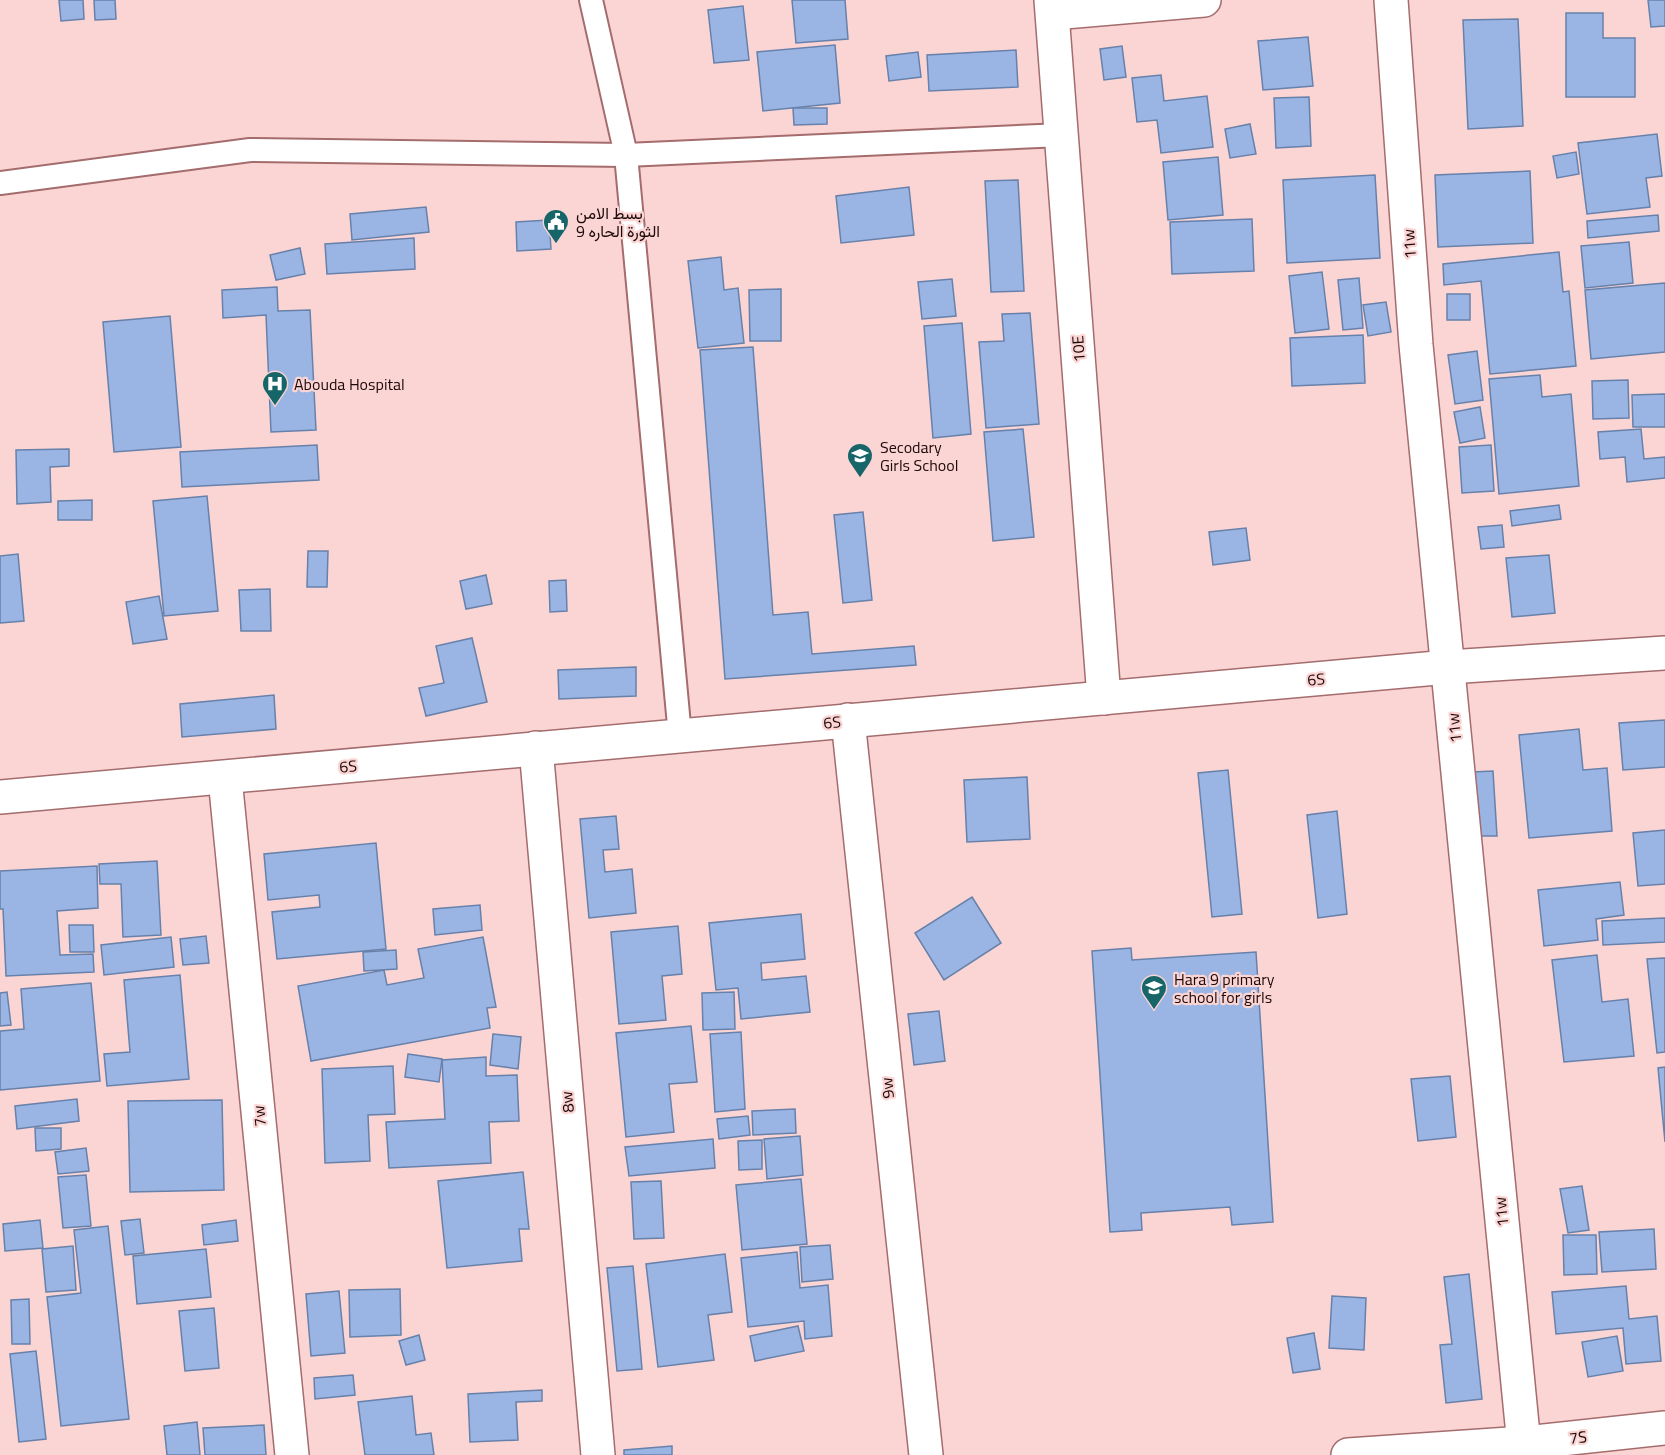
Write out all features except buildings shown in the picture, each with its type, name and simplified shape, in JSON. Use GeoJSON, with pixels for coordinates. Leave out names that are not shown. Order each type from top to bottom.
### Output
{"type":"FeatureCollection","features":[{"type":"Feature","properties":{"kind":"street"},"geometry":{"type":"LineString","coordinates":[[1052,7],[1204,0]]}},
{"type":"Feature","properties":{"kind":"street","name":"11w"},"geometry":{"type":"LineString","coordinates":[[1391,0],[1416,345],[1524,1449]]}},
{"type":"Feature","properties":{"kind":"street","name":"10E"},"geometry":{"type":"LineString","coordinates":[[1052,7],[1104,698]]}},
{"type":"Feature","properties":{"kind":"street","name":"6S"},"geometry":{"type":"LineString","coordinates":[[0,797],[1448,667],[1665,653]]}},
{"type":"Feature","properties":{"kind":"street","name":"9w"},"geometry":{"type":"LineString","coordinates":[[848,720],[927,1455]]}},
{"type":"Feature","properties":{"kind":"street","name":"8w"},"geometry":{"type":"LineString","coordinates":[[536,748],[598,1455]]}},
{"type":"Feature","properties":{"kind":"street","name":"7w"},"geometry":{"type":"LineString","coordinates":[[225,778],[292,1455]]}},
{"type":"Feature","properties":{"kind":"street","name":"7S"},"geometry":{"type":"LineString","coordinates":[[1348,1455],[1524,1449],[1665,1428]]}},
{"type":"Feature","properties":{"kind":"lane"},"geometry":{"type":"LineString","coordinates":[[591,0],[626,155],[680,736]]}},
{"type":"Feature","properties":{"kind":"lane"},"geometry":{"type":"LineString","coordinates":[[0,183],[250,150],[626,155],[1062,135]]}},
{"type":"Feature","properties":{"kind":"place","name":"بسط الامن الثورة الحاره 9"},"geometry":{"type":"Point","coordinates":[556,245]}},
{"type":"Feature","properties":{"kind":"place","name":"Abouda Hospital"},"geometry":{"type":"Point","coordinates":[275,407]}},
{"type":"Feature","properties":{"kind":"place","name":"Secodary Girls School"},"geometry":{"type":"Point","coordinates":[860,479]}},
{"type":"Feature","properties":{"kind":"place","name":"Hara 9 primary school for girls"},"geometry":{"type":"Point","coordinates":[1154,1011]}}]}
